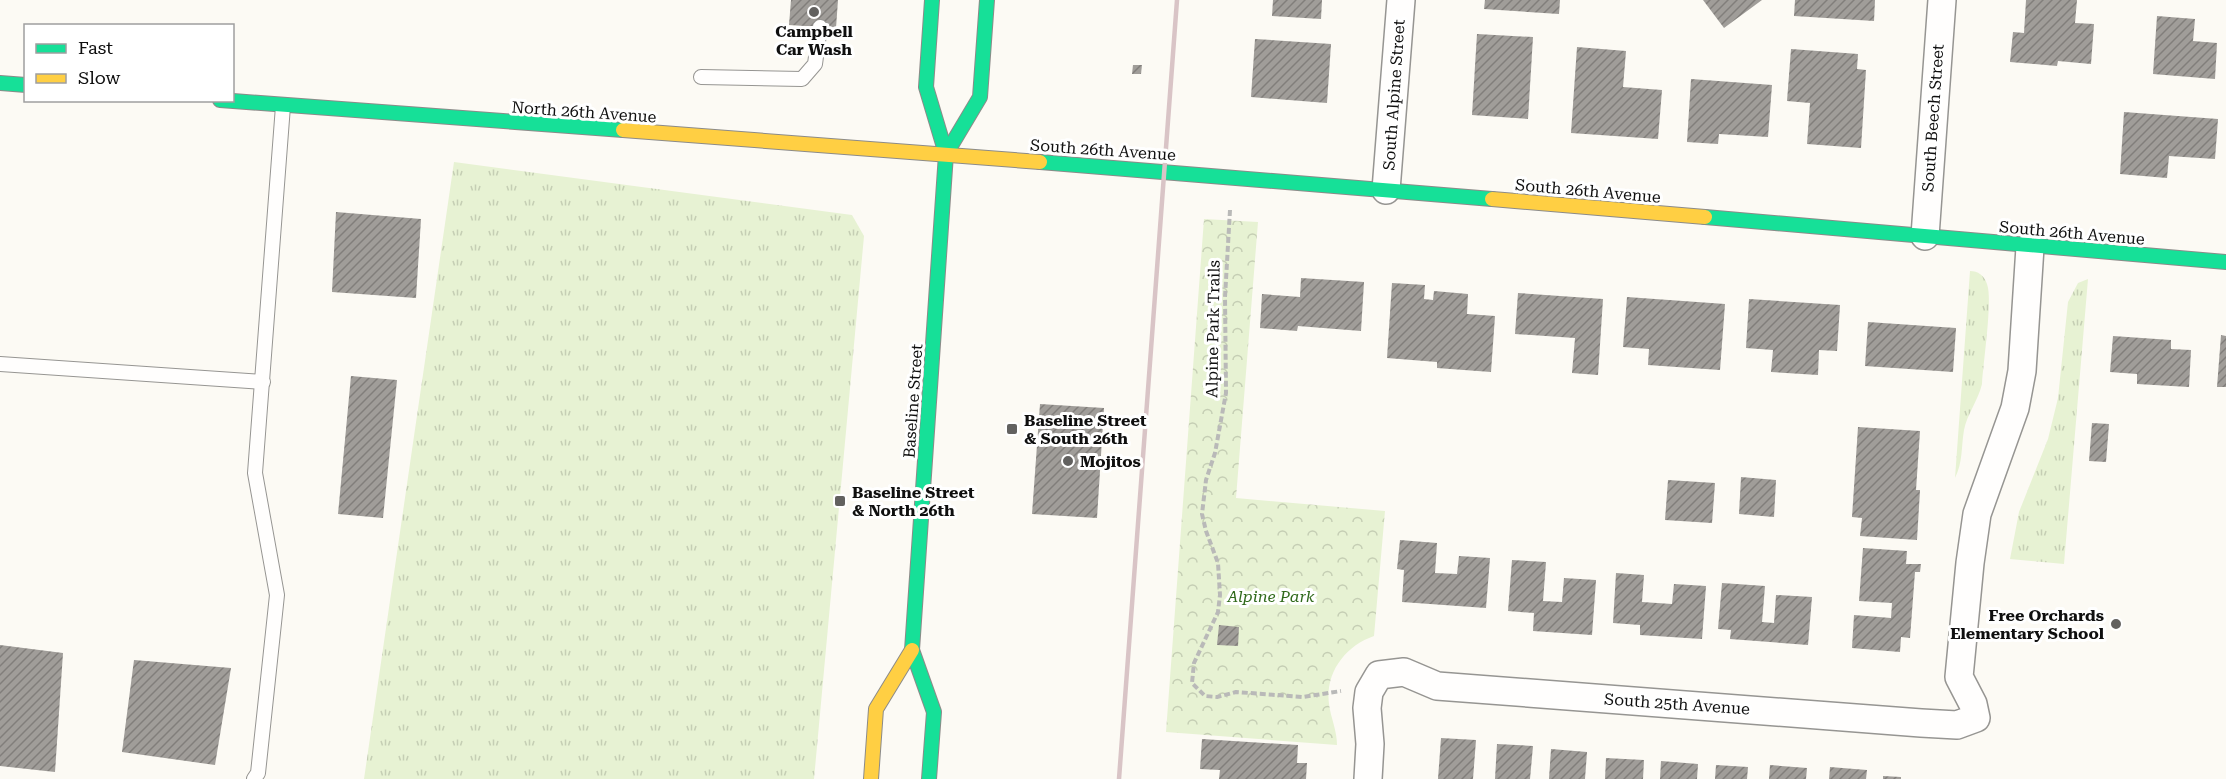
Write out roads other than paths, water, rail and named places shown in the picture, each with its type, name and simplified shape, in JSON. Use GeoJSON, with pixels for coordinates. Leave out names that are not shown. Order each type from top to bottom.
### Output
{"type":"FeatureCollection","features":[{"type":"Feature","properties":{"kind":"main road","name":"Baseline Street"},"geometry":{"type":"LineString","coordinates":[[929,779],[934,712],[912,651],[946,154],[926,87],[932,0]]}},
{"type":"Feature","properties":{"kind":"main road","name":"Baseline Street"},"geometry":{"type":"LineString","coordinates":[[946,154],[980,97],[987,0]]}},
{"type":"Feature","properties":{"kind":"main road"},"geometry":{"type":"LineString","coordinates":[[0,83],[24,85]]}},
{"type":"Feature","properties":{"kind":"main road","name":"North 26th Avenue"},"geometry":{"type":"LineString","coordinates":[[234,101],[946,154]]}},
{"type":"Feature","properties":{"kind":"main road","name":"South 26th Avenue"},"geometry":{"type":"LineString","coordinates":[[946,154],[2226,262]]}},
{"type":"Feature","properties":{"kind":"main road","name":"Baseline Street"},"geometry":{"type":"LineString","coordinates":[[871,779],[876,709],[912,651]]}},
{"type":"Feature","properties":{"kind":"street","name":"South Alpine Street"},"geometry":{"type":"LineString","coordinates":[[1386,190],[1401,0]]}},
{"type":"Feature","properties":{"kind":"street","name":"South Beech Street"},"geometry":{"type":"LineString","coordinates":[[1925,236],[1942,0]]}},
{"type":"Feature","properties":{"kind":"street","name":"South 25th Avenue"},"geometry":{"type":"LineString","coordinates":[[1368,779],[1370,744],[1367,708],[1374,684],[1404,672],[1437,686],[1921,723],[1957,725],[1976,718],[1973,704],[1959,677],[1970,563],[1977,514],[2015,408],[2022,371],[2030,246]]}},
{"type":"Feature","properties":{"kind":"lane"},"geometry":{"type":"LineString","coordinates":[[701,77],[802,79],[815,64],[820,27]]}},
{"type":"Feature","properties":{"kind":"lane"},"geometry":{"type":"LineString","coordinates":[[254,779],[258,773],[277,595],[255,473],[284,106]]}},
{"type":"Feature","properties":{"kind":"lane"},"geometry":{"type":"LineString","coordinates":[[0,364],[262,382]]}},
{"type":"Feature","properties":{"kind":"railway"},"geometry":{"type":"LineString","coordinates":[[1119,779],[1177,0]]}},
{"type":"Feature","properties":{"kind":"place","name":"Campbell Car Wash"},"geometry":{"type":"Point","coordinates":[814,12]}},
{"type":"Feature","properties":{"kind":"place","name":"Baseline Street & South 26th"},"geometry":{"type":"Point","coordinates":[1012,429]}},
{"type":"Feature","properties":{"kind":"place","name":"Mojitos"},"geometry":{"type":"Point","coordinates":[1068,461]}},
{"type":"Feature","properties":{"kind":"place","name":"Baseline Street & North 26th"},"geometry":{"type":"Point","coordinates":[840,501]}},
{"type":"Feature","properties":{"kind":"place","name":"Free Orchards Elementary School"},"geometry":{"type":"Point","coordinates":[2116,624]}},
{"type":"Feature","properties":{"kind":"park label","name":"Alpine Park"},"geometry":{"type":"Point","coordinates":[1271,596]}}]}
